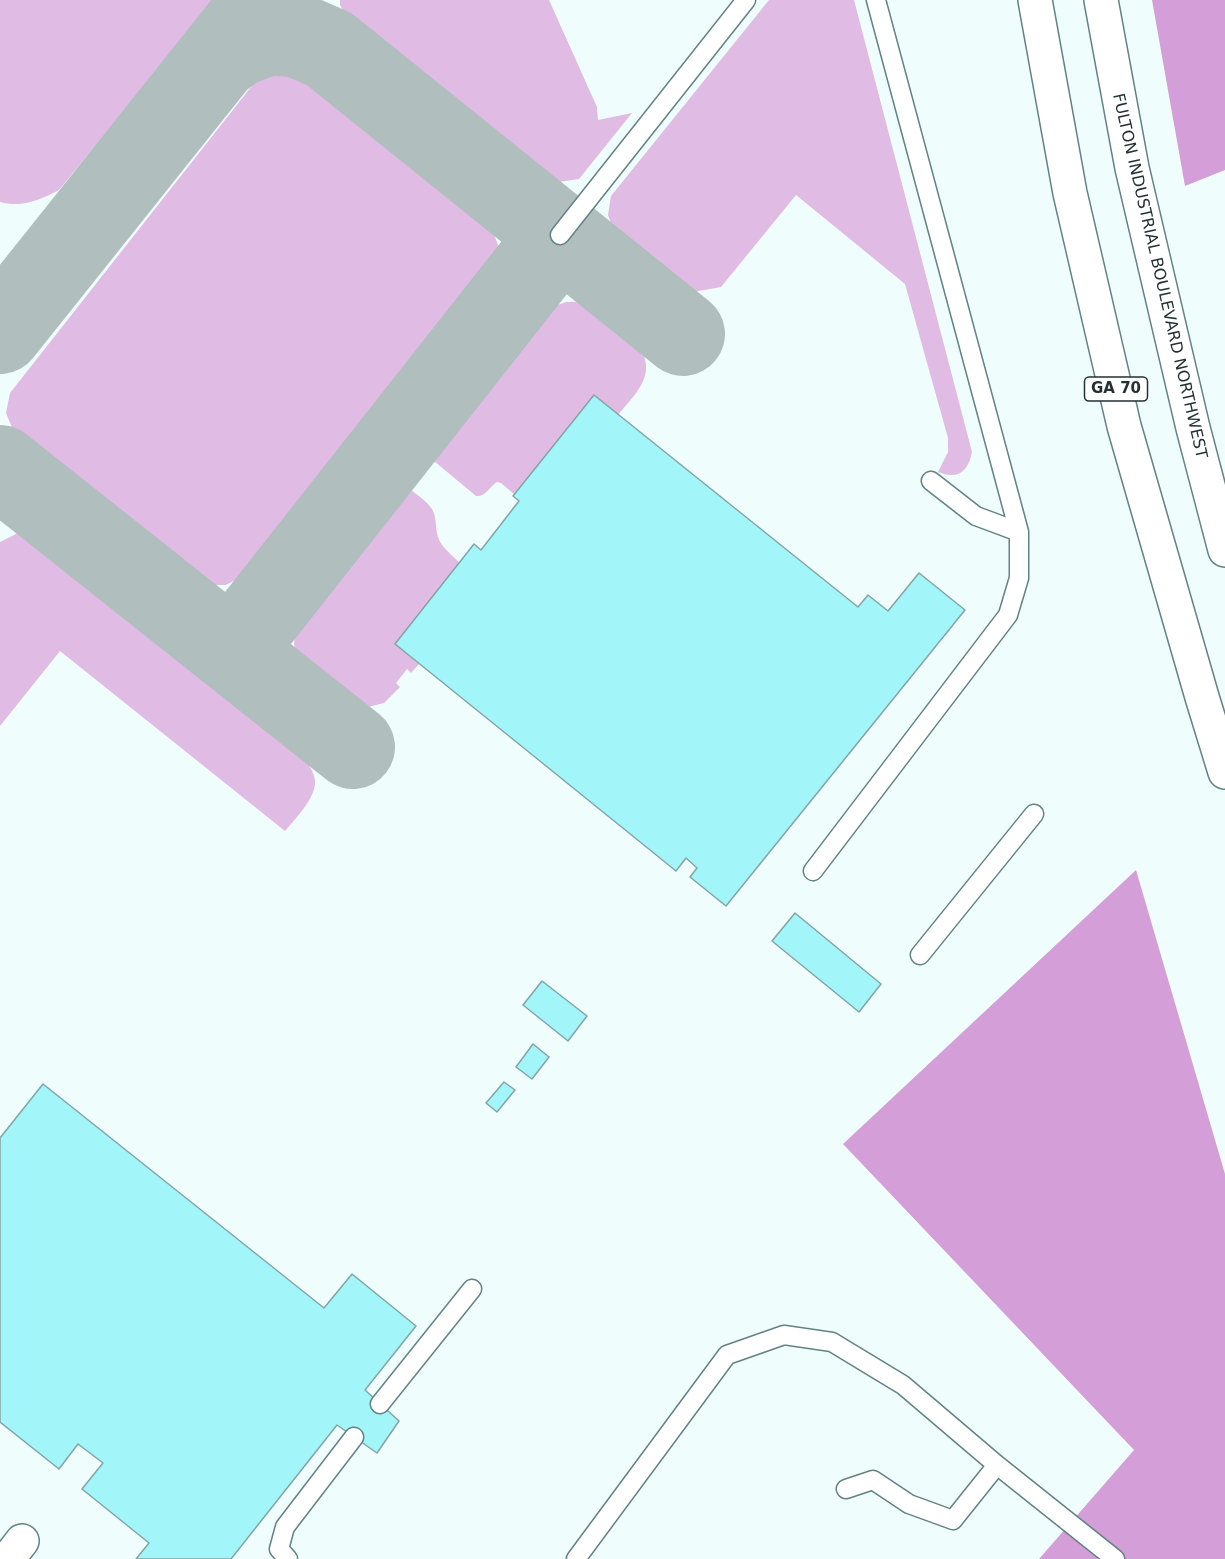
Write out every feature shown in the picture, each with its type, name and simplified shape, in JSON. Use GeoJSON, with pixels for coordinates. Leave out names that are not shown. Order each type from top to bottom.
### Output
{"type":"FeatureCollection","features":[{"type":"Feature","properties":{"kind":"main road","name":"GA 70"},"geometry":{"type":"LineString","coordinates":[[1035,0],[1070,194],[1124,426],[1198,686],[1225,772]]}},
{"type":"Feature","properties":{"kind":"main road","name":"FULTON INDUSTRIAL BOULEVARD NORTHWEST"},"geometry":{"type":"LineString","coordinates":[[1101,0],[1134,179],[1193,428],[1225,550]]}},
{"type":"Feature","properties":{"kind":"lane"},"geometry":{"type":"LineString","coordinates":[[560,235],[746,0]]}},
{"type":"Feature","properties":{"kind":"lane"},"geometry":{"type":"LineString","coordinates":[[813,871],[1008,615],[1019,578],[1019,532],[876,0]]}},
{"type":"Feature","properties":{"kind":"lane"},"geometry":{"type":"LineString","coordinates":[[931,481],[976,516],[1019,532]]}},
{"type":"Feature","properties":{"kind":"lane"},"geometry":{"type":"LineString","coordinates":[[920,955],[1034,814]]}},
{"type":"Feature","properties":{"kind":"lane"},"geometry":{"type":"LineString","coordinates":[[380,1404],[472,1289]]}},
{"type":"Feature","properties":{"kind":"lane"},"geometry":{"type":"LineString","coordinates":[[576,1559],[727,1355],[784,1335],[832,1342],[903,1385],[1115,1559]]}},
{"type":"Feature","properties":{"kind":"lane"},"geometry":{"type":"LineString","coordinates":[[288,1559],[279,1549],[285,1527],[354,1437]]}},
{"type":"Feature","properties":{"kind":"lane"},"geometry":{"type":"LineString","coordinates":[[846,1489],[873,1480],[909,1504],[953,1520],[998,1465]]}},
{"type":"Feature","properties":{"kind":"shaded area"},"geometry":{"type":"Polygon","coordinates":[[[0,0],[214,0],[59,190],[38,200],[8,204],[0,202],[0,0]]]}},
{"type":"Feature","properties":{"kind":"shaded area"},"geometry":{"type":"Polygon","coordinates":[[[340,0],[549,0],[597,107],[598,120],[632,113],[579,179],[552,183],[349,22],[340,5],[340,0]]]}},
{"type":"Feature","properties":{"kind":"shaded area"},"geometry":{"type":"Polygon","coordinates":[[[769,0],[854,0],[972,452],[968,465],[961,472],[951,475],[938,472],[948,452],[948,438],[905,284],[796,195],[721,287],[693,292],[678,285],[614,233],[608,215],[611,196],[769,0]]]}},
{"type":"Feature","properties":{"kind":"shaded area"},"geometry":{"type":"Polygon","coordinates":[[[1152,0],[1225,0],[1225,170],[1185,186],[1152,0]]]}},
{"type":"Feature","properties":{"kind":"shaded area"},"geometry":{"type":"Polygon","coordinates":[[[280,70],[305,76],[490,224],[498,245],[491,266],[243,576],[226,585],[206,585],[13,430],[6,413],[10,393],[258,78],[280,70]]]}},
{"type":"Feature","properties":{"kind":"shaded area"},"geometry":{"type":"Polygon","coordinates":[[[566,302],[578,302],[593,309],[637,345],[645,360],[644,380],[618,415],[594,395],[514,494],[497,482],[485,493],[476,496],[434,461],[433,453],[545,313],[566,302]]]}},
{"type":"Feature","properties":{"kind":"shaded area"},"geometry":{"type":"Polygon","coordinates":[[[406,486],[432,509],[439,541],[460,563],[395,644],[419,664],[411,673],[407,669],[396,683],[400,687],[384,703],[368,707],[350,701],[305,666],[294,645],[295,631],[301,617],[406,486]]]}},
{"type":"Feature","properties":{"kind":"shaded area"},"geometry":{"type":"Polygon","coordinates":[[[22,531],[302,755],[313,774],[314,788],[304,808],[285,831],[60,651],[0,726],[0,542],[22,531]]]}},
{"type":"Feature","properties":{"kind":"shaded area"},"geometry":{"type":"Polygon","coordinates":[[[1136,870],[1225,1174],[1225,1559],[1039,1559],[1134,1450],[843,1144],[1136,870]]]}},
{"type":"Feature","properties":{"kind":"building"},"geometry":{"type":"Polygon","coordinates":[[[594,395],[858,607],[868,595],[888,611],[919,573],[965,610],[726,906],[690,877],[697,868],[686,858],[676,871],[395,644],[474,544],[481,550],[519,501],[513,496],[594,395]]]}},
{"type":"Feature","properties":{"kind":"building"},"geometry":{"type":"Polygon","coordinates":[[[795,913],[881,984],[859,1012],[772,941],[795,913]]]}},
{"type":"Feature","properties":{"kind":"building"},"geometry":{"type":"Polygon","coordinates":[[[542,981],[587,1016],[568,1041],[523,1005],[542,981]]]}},
{"type":"Feature","properties":{"kind":"building"},"geometry":{"type":"Polygon","coordinates":[[[533,1044],[549,1057],[532,1079],[516,1067],[533,1044]]]}},
{"type":"Feature","properties":{"kind":"building"},"geometry":{"type":"Polygon","coordinates":[[[504,1082],[515,1090],[497,1112],[486,1103],[504,1082]]]}},
{"type":"Feature","properties":{"kind":"building"},"geometry":{"type":"Polygon","coordinates":[[[43,1084],[324,1308],[352,1274],[416,1326],[365,1390],[399,1421],[377,1453],[337,1425],[231,1559],[136,1559],[149,1543],[82,1489],[103,1463],[78,1444],[59,1469],[0,1422],[0,1138],[43,1084]]]}},
{"type":"Feature","properties":{"kind":"taxiway"},"geometry":{"type":"LineString","coordinates":[[0,332],[253,15]]}},
{"type":"Feature","properties":{"kind":"taxiway"},"geometry":{"type":"LineString","coordinates":[[217,60],[237,45],[268,33],[299,36],[329,49],[683,334]]}},
{"type":"Feature","properties":{"kind":"taxiway"},"geometry":{"type":"LineString","coordinates":[[232,651],[560,235]]}},
{"type":"Feature","properties":{"kind":"taxiway"},"geometry":{"type":"LineString","coordinates":[[0,467],[353,747]]}}]}
